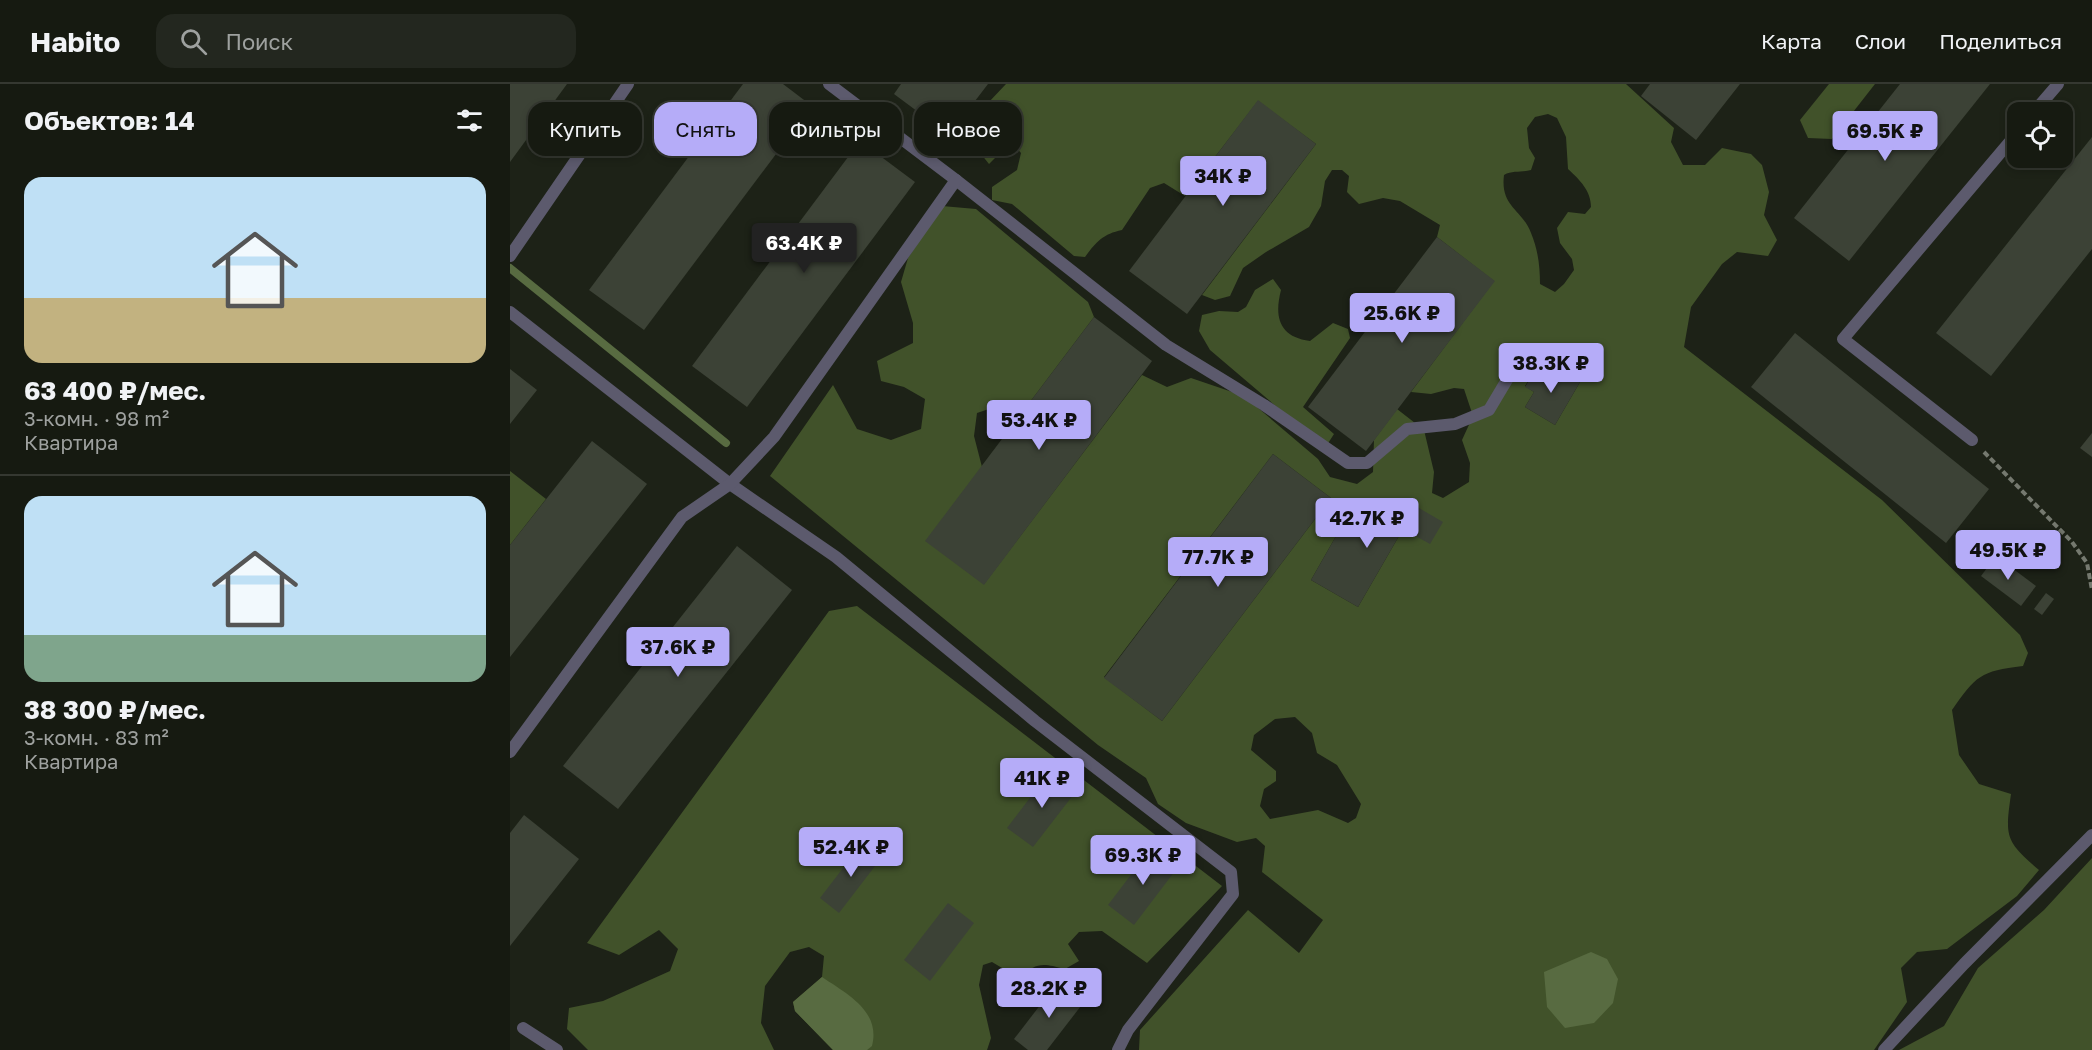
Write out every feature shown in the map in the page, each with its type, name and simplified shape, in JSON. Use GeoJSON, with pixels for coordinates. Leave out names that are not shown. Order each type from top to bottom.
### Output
{"type":"FeatureCollection","features":[{"type":"Feature","properties":{"kind":"lane"},"geometry":{"type":"LineString","coordinates":[[510,256],[628,84]]}},
{"type":"Feature","properties":{"kind":"lane"},"geometry":{"type":"LineString","coordinates":[[829,84],[956,180],[1166,345],[1264,405],[1348,463],[1367,463],[1407,429],[1455,424],[1489,410],[1520,358]]}},
{"type":"Feature","properties":{"kind":"lane"},"geometry":{"type":"LineString","coordinates":[[2043,102],[2058,84]]}},
{"type":"Feature","properties":{"kind":"lane"},"geometry":{"type":"LineString","coordinates":[[1972,440],[1843,339],[2007,145]]}},
{"type":"Feature","properties":{"kind":"lane"},"geometry":{"type":"LineString","coordinates":[[510,752],[682,517],[730,484],[774,437],[956,180]]}},
{"type":"Feature","properties":{"kind":"lane"},"geometry":{"type":"LineString","coordinates":[[510,312],[730,484],[836,557],[1035,721],[1231,872],[1233,894],[1128,1030],[1118,1050]]}},
{"type":"Feature","properties":{"kind":"lane"},"geometry":{"type":"LineString","coordinates":[[1884,1050],[1964,964],[2092,835]]}},
{"type":"Feature","properties":{"kind":"lane"},"geometry":{"type":"LineString","coordinates":[[523,1028],[557,1050]]}},
{"type":"Feature","properties":{"kind":"path"},"geometry":{"type":"LineString","coordinates":[[1972,440],[2072,542],[2087,563],[2092,590]]}},
{"type":"Feature","properties":{"kind":"shaded area"},"geometry":{"type":"Polygon","coordinates":[[[1006,84],[1626,84],[1674,128],[1671,142],[1683,165],[1705,165],[1722,148],[1751,154],[1762,165],[1769,192],[1764,215],[1777,240],[1768,256],[1737,252],[1722,264],[1691,307],[1684,347],[1882,500],[2020,635],[2028,653],[2023,666],[1997,670],[1980,677],[1967,689],[1952,710],[1959,755],[1979,784],[2011,794],[2008,820],[2010,837],[2019,852],[2039,870],[2017,896],[1947,949],[1917,952],[1901,968],[1907,1002],[1874,1050],[1139,1050],[1140,1030],[1248,910],[1299,953],[1323,920],[1262,872],[1265,846],[1256,838],[1237,842],[1186,823],[1158,804],[1146,778],[1098,745],[770,476],[833,385],[857,429],[891,440],[921,429],[925,399],[904,387],[881,381],[877,361],[913,343],[913,323],[901,282],[908,258],[942,206],[976,209],[1088,302],[1094,317],[1027,406],[1001,405],[977,413],[974,436],[982,467],[984,584],[1142,375],[1167,387],[1191,378],[1244,396],[1318,459],[1330,477],[1357,484],[1373,472],[1374,440],[1397,409],[1424,430],[1434,472],[1432,493],[1443,498],[1469,482],[1470,463],[1462,440],[1473,416],[1464,389],[1454,388],[1431,394],[1411,392],[1494,281],[1437,237],[1440,225],[1400,201],[1383,198],[1359,204],[1347,192],[1349,176],[1342,170],[1332,170],[1325,181],[1321,206],[1309,227],[1243,268],[1230,296],[1215,300],[1202,295],[1316,144],[1258,101],[1185,196],[1164,183],[1150,188],[1122,230],[1100,239],[1085,257],[1074,256],[1012,204],[992,200],[992,187],[1017,170],[1022,156],[1022,102],[989,102],[1006,84]],[[1548,114],[1535,117],[1527,128],[1529,148],[1535,158],[1531,170],[1504,175],[1504,186],[1508,201],[1527,225],[1533,239],[1538,258],[1540,284],[1555,292],[1574,270],[1572,259],[1560,243],[1557,228],[1568,212],[1585,214],[1591,207],[1591,201],[1584,186],[1568,169],[1566,137],[1557,118],[1548,114]],[[1549,365],[1542,377],[1534,372],[1525,386],[1534,392],[1525,407],[1555,425],[1580,382],[1549,365]],[[1273,454],[1104,677],[1162,721],[1331,498],[1273,454]],[[1356,501],[1311,580],[1358,607],[1403,529],[1356,501]],[[1295,717],[1275,719],[1254,735],[1251,750],[1276,771],[1276,781],[1264,789],[1260,806],[1270,819],[1318,810],[1348,823],[1356,818],[1361,804],[1337,765],[1317,753],[1312,733],[1295,717]]]}},
{"type":"Feature","properties":{"kind":"shaded area"},"geometry":{"type":"Polygon","coordinates":[[[1829,84],[1875,84],[1832,139],[1808,138],[1800,120],[1829,84]]]}},
{"type":"Feature","properties":{"kind":"shaded area"},"geometry":{"type":"Polygon","coordinates":[[[983,156],[997,156],[989,164],[983,156]]]}},
{"type":"Feature","properties":{"kind":"shaded area"},"geometry":{"type":"Polygon","coordinates":[[[1273,279],[1281,290],[1278,309],[1281,324],[1291,335],[1310,341],[1333,323],[1348,329],[1350,338],[1303,407],[1334,434],[1325,448],[1210,350],[1199,331],[1202,315],[1219,311],[1238,312],[1246,307],[1255,290],[1273,279]]]}},
{"type":"Feature","properties":{"kind":"shaded area"},"geometry":{"type":"Polygon","coordinates":[[[510,471],[546,499],[510,545],[510,471]]]}},
{"type":"Feature","properties":{"kind":"shaded area"},"geometry":{"type":"Polygon","coordinates":[[[857,606],[1222,886],[1147,963],[1102,931],[1079,932],[1068,944],[1079,961],[1065,969],[1040,965],[1019,978],[992,962],[983,965],[979,985],[991,1038],[987,1050],[833,1050],[795,1011],[793,1002],[822,977],[824,956],[809,947],[790,952],[765,986],[761,1023],[774,1050],[588,1050],[567,1029],[569,1008],[603,1001],[670,971],[678,949],[659,930],[619,955],[587,943],[829,611],[857,606]]]}},
{"type":"Feature","properties":{"kind":"shaded area"},"geometry":{"type":"Polygon","coordinates":[[[2092,858],[2092,1050],[1899,1050],[1944,1026],[1978,968],[2044,910],[2092,858]]]}},
{"type":"Feature","properties":{"kind":"shaded area"},"geometry":{"type":"Polygon","coordinates":[[[1591,952],[1607,959],[1618,979],[1613,1003],[1594,1023],[1565,1028],[1547,1007],[1544,972],[1591,952]]]}},
{"type":"Feature","properties":{"kind":"shaded area"},"geometry":{"type":"Polygon","coordinates":[[[822,977],[851,997],[867,1013],[872,1023],[873,1034],[872,1046],[867,1050],[833,1050],[795,1011],[793,1002],[822,977]]]}},
{"type":"Feature","properties":{"kind":"building"},"geometry":{"type":"Polygon","coordinates":[[[510,84],[567,84],[554,102],[528,102],[528,137],[510,162],[510,84]]]}},
{"type":"Feature","properties":{"kind":"building"},"geometry":{"type":"Polygon","coordinates":[[[743,84],[783,84],[807,102],[769,102],[769,156],[774,156],[644,330],[589,290],[689,156],[757,156],[757,102],[730,102],[743,84]]]}},
{"type":"Feature","properties":{"kind":"building"},"geometry":{"type":"Polygon","coordinates":[[[901,84],[988,84],[974,102],[914,102],[914,109],[894,94],[901,84]]]}},
{"type":"Feature","properties":{"kind":"building"},"geometry":{"type":"Polygon","coordinates":[[[1650,84],[1740,84],[1696,140],[1641,96],[1650,84]]]}},
{"type":"Feature","properties":{"kind":"building"},"geometry":{"type":"Polygon","coordinates":[[[1900,84],[1990,84],[1849,261],[1794,218],[1900,84]]]}},
{"type":"Feature","properties":{"kind":"building"},"geometry":{"type":"Polygon","coordinates":[[[1258,100],[1316,144],[1187,314],[1129,271],[1258,100]]]}},
{"type":"Feature","properties":{"kind":"building"},"geometry":{"type":"Polygon","coordinates":[[[2092,137],[2092,249],[1991,376],[1936,333],[2067,168],[2073,168],[2073,161],[2092,137]]]}},
{"type":"Feature","properties":{"kind":"building"},"geometry":{"type":"Polygon","coordinates":[[[849,156],[880,156],[915,182],[747,407],[692,366],[849,156]]]}},
{"type":"Feature","properties":{"kind":"building"},"geometry":{"type":"Polygon","coordinates":[[[1437,237],[1495,281],[1366,451],[1308,407],[1437,237]]]}},
{"type":"Feature","properties":{"kind":"building"},"geometry":{"type":"Polygon","coordinates":[[[1094,317],[1152,361],[984,585],[925,541],[1094,317]]]}},
{"type":"Feature","properties":{"kind":"building"},"geometry":{"type":"Polygon","coordinates":[[[1795,333],[1989,489],[1946,543],[1751,387],[1795,333]]]}},
{"type":"Feature","properties":{"kind":"building"},"geometry":{"type":"Polygon","coordinates":[[[1549,365],[1580,382],[1555,425],[1525,407],[1534,392],[1525,387],[1534,372],[1542,377],[1549,365]]]}},
{"type":"Feature","properties":{"kind":"building"},"geometry":{"type":"Polygon","coordinates":[[[510,369],[537,390],[510,424],[510,369]]]}},
{"type":"Feature","properties":{"kind":"building"},"geometry":{"type":"Polygon","coordinates":[[[2092,433],[2092,457],[2080,448],[2092,433]]]}},
{"type":"Feature","properties":{"kind":"building"},"geometry":{"type":"Polygon","coordinates":[[[592,441],[647,484],[510,657],[510,545],[592,441]]]}},
{"type":"Feature","properties":{"kind":"building"},"geometry":{"type":"Polygon","coordinates":[[[1273,454],[1331,498],[1162,721],[1104,678],[1273,454]]]}},
{"type":"Feature","properties":{"kind":"building"},"geometry":{"type":"Polygon","coordinates":[[[1356,501],[1399,526],[1412,504],[1443,522],[1430,544],[1403,529],[1358,607],[1311,580],[1356,501]]]}},
{"type":"Feature","properties":{"kind":"building"},"geometry":{"type":"Polygon","coordinates":[[[737,546],[792,590],[618,809],[563,766],[737,546]]]}},
{"type":"Feature","properties":{"kind":"building"},"geometry":{"type":"Polygon","coordinates":[[[1996,556],[2036,586],[2021,606],[1981,576],[1996,556]]]}},
{"type":"Feature","properties":{"kind":"building"},"geometry":{"type":"Polygon","coordinates":[[[2046,593],[2054,599],[2042,615],[2034,609],[2046,593]]]}},
{"type":"Feature","properties":{"kind":"building"},"geometry":{"type":"Polygon","coordinates":[[[1051,770],[1077,790],[1033,847],[1007,828],[1051,770]]]}},
{"type":"Feature","properties":{"kind":"building"},"geometry":{"type":"Polygon","coordinates":[[[524,815],[579,859],[510,946],[510,833],[524,815]]]}},
{"type":"Feature","properties":{"kind":"building"},"geometry":{"type":"Polygon","coordinates":[[[863,842],[882,857],[839,913],[820,898],[863,842]]]}},
{"type":"Feature","properties":{"kind":"building"},"geometry":{"type":"Polygon","coordinates":[[[1152,847],[1178,867],[1134,925],[1108,905],[1152,847]]]}},
{"type":"Feature","properties":{"kind":"building"},"geometry":{"type":"Polygon","coordinates":[[[948,903],[974,923],[930,981],[904,960],[948,903]]]}},
{"type":"Feature","properties":{"kind":"building"},"geometry":{"type":"Polygon","coordinates":[[[1058,982],[1084,1002],[1047,1050],[1028,1050],[1014,1039],[1058,982]]]}},
{"type":"Feature","properties":{"kind":"waterway"},"geometry":{"type":"LineString","coordinates":[[510,268],[726,443]]}}]}
